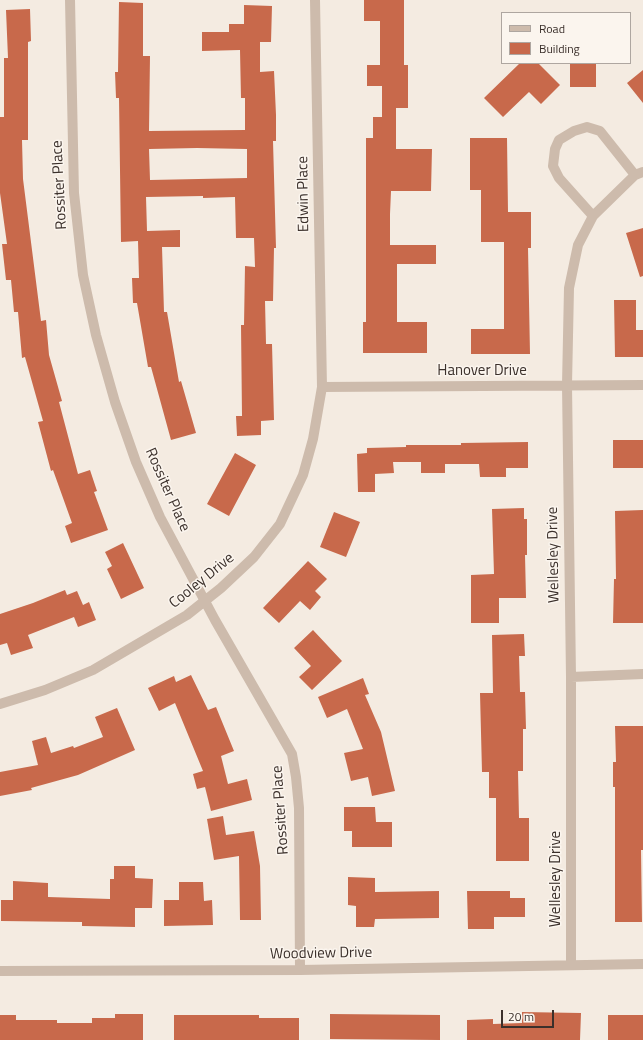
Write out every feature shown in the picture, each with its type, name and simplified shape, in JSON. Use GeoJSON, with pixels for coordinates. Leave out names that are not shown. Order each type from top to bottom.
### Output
{"type":"FeatureCollection","features":[{"type":"Feature","properties":{"kind":"street","name":"Rossiter Place"},"geometry":{"type":"LineString","coordinates":[[70,0],[74,200],[83,275],[96,335],[115,402],[136,462],[160,517],[205,601],[292,754],[299,808],[300,970]]}},
{"type":"Feature","properties":{"kind":"street","name":"Edwin Place"},"geometry":{"type":"LineString","coordinates":[[315,0],[322,387]]}},
{"type":"Feature","properties":{"kind":"street"},"geometry":{"type":"LineString","coordinates":[[593,216],[559,178],[553,166],[555,149],[559,140],[574,131],[588,127],[600,131],[639,174]]}},
{"type":"Feature","properties":{"kind":"street","name":"Wellesley Drive"},"geometry":{"type":"LineString","coordinates":[[571,965],[571,677],[567,385],[569,288],[578,245],[593,216],[639,174]]}},
{"type":"Feature","properties":{"kind":"street","name":"Hanover Drive"},"geometry":{"type":"LineString","coordinates":[[322,387],[643,385]]}},
{"type":"Feature","properties":{"kind":"street","name":"Cooley Drive"},"geometry":{"type":"LineString","coordinates":[[0,704],[45,690],[93,670],[168,627],[205,601],[254,557],[280,524],[303,475],[313,439],[322,387]]}},
{"type":"Feature","properties":{"kind":"street"},"geometry":{"type":"LineString","coordinates":[[571,677],[643,674]]}},
{"type":"Feature","properties":{"kind":"street","name":"Woodview Drive"},"geometry":{"type":"LineString","coordinates":[[0,970],[300,970],[643,964]]}},
{"type":"Feature","properties":{"kind":"building"},"geometry":{"type":"Polygon","coordinates":[[[364,0],[404,0],[404,65],[408,65],[408,108],[396,108],[396,149],[432,149],[431,191],[391,191],[390,214],[390,245],[436,245],[436,264],[397,264],[397,322],[427,322],[427,353],[363,353],[363,322],[366,322],[366,138],[373,138],[373,117],[382,117],[382,86],[367,86],[367,65],[380,65],[380,21],[364,21],[364,0]]]}},
{"type":"Feature","properties":{"kind":"building"},"geometry":{"type":"Polygon","coordinates":[[[119,2],[143,3],[143,56],[150,56],[149,131],[245,130],[245,98],[241,98],[240,50],[202,51],[202,32],[229,32],[229,24],[244,24],[244,5],[272,6],[271,42],[260,42],[260,72],[274,71],[276,115],[276,141],[273,141],[276,248],[274,248],[273,301],[265,301],[266,344],[272,344],[274,420],[261,421],[261,435],[237,436],[236,416],[242,416],[241,325],[244,325],[245,266],[255,267],[254,238],[236,238],[235,197],[146,197],[147,231],[180,230],[180,247],[162,247],[164,312],[167,312],[179,382],[181,381],[196,433],[171,440],[151,367],[148,367],[137,303],[133,303],[132,278],[139,278],[138,241],[121,242],[119,98],[116,98],[115,72],[118,72],[119,2]],[[149,149],[150,180],[247,178],[247,149],[149,149]]]}},
{"type":"Feature","properties":{"kind":"building"},"geometry":{"type":"Polygon","coordinates":[[[30,9],[31,41],[28,42],[28,140],[22,140],[23,179],[41,321],[46,320],[49,355],[62,401],[59,402],[78,474],[90,470],[97,491],[94,492],[108,530],[71,543],[65,526],[72,523],[53,470],[51,471],[38,422],[43,421],[25,357],[22,358],[18,312],[14,312],[11,280],[6,280],[2,244],[7,244],[0,193],[0,117],[4,117],[4,58],[8,58],[6,10],[30,9]]]}},
{"type":"Feature","properties":{"kind":"building"},"geometry":{"type":"Polygon","coordinates":[[[519,64],[539,64],[560,85],[541,104],[529,92],[503,117],[484,98],[519,64]]]}},
{"type":"Feature","properties":{"kind":"building"},"geometry":{"type":"Polygon","coordinates":[[[570,64],[596,64],[596,87],[570,87],[570,64]]]}},
{"type":"Feature","properties":{"kind":"building"},"geometry":{"type":"Polygon","coordinates":[[[643,70],[643,103],[627,83],[643,70]]]}},
{"type":"Feature","properties":{"kind":"building"},"geometry":{"type":"Polygon","coordinates":[[[470,138],[507,138],[508,212],[531,212],[531,248],[528,248],[530,354],[471,354],[471,329],[504,329],[504,242],[481,242],[481,190],[470,190],[470,138]]]}},
{"type":"Feature","properties":{"kind":"building"},"geometry":{"type":"Polygon","coordinates":[[[643,228],[643,276],[640,277],[626,233],[643,228]]]}},
{"type":"Feature","properties":{"kind":"building"},"geometry":{"type":"Polygon","coordinates":[[[614,300],[636,300],[636,330],[643,330],[643,357],[615,357],[614,300]]]}},
{"type":"Feature","properties":{"kind":"building"},"geometry":{"type":"Polygon","coordinates":[[[613,440],[643,440],[643,468],[613,468],[613,440]]]}},
{"type":"Feature","properties":{"kind":"building"},"geometry":{"type":"Polygon","coordinates":[[[528,442],[528,468],[506,468],[506,477],[480,477],[479,464],[445,464],[445,473],[421,473],[421,462],[393,462],[394,473],[375,474],[375,492],[358,492],[357,454],[367,453],[367,448],[406,447],[406,445],[461,445],[461,443],[528,442]]]}},
{"type":"Feature","properties":{"kind":"building"},"geometry":{"type":"Polygon","coordinates":[[[235,453],[256,465],[229,516],[207,504],[235,453]]]}},
{"type":"Feature","properties":{"kind":"building"},"geometry":{"type":"Polygon","coordinates":[[[524,508],[524,519],[527,519],[527,555],[525,555],[526,598],[499,598],[499,623],[471,623],[471,575],[494,574],[492,509],[524,508]]]}},
{"type":"Feature","properties":{"kind":"building"},"geometry":{"type":"Polygon","coordinates":[[[643,510],[643,623],[613,623],[614,579],[616,579],[615,511],[643,510]]]}},
{"type":"Feature","properties":{"kind":"building"},"geometry":{"type":"Polygon","coordinates":[[[334,512],[360,522],[346,557],[320,547],[334,512]]]}},
{"type":"Feature","properties":{"kind":"building"},"geometry":{"type":"Polygon","coordinates":[[[123,543],[144,588],[121,599],[107,569],[112,566],[105,552],[123,543]]]}},
{"type":"Feature","properties":{"kind":"building"},"geometry":{"type":"Polygon","coordinates":[[[308,561],[327,579],[315,591],[321,597],[310,610],[300,601],[279,623],[263,608],[308,561]]]}},
{"type":"Feature","properties":{"kind":"building"},"geometry":{"type":"Polygon","coordinates":[[[65,590],[67,595],[77,591],[83,605],[89,602],[96,620],[78,627],[74,617],[28,635],[33,648],[11,655],[7,643],[0,645],[0,614],[65,590]]]}},
{"type":"Feature","properties":{"kind":"building"},"geometry":{"type":"Polygon","coordinates":[[[313,630],[342,661],[312,690],[299,677],[311,666],[294,648],[313,630]]]}},
{"type":"Feature","properties":{"kind":"building"},"geometry":{"type":"Polygon","coordinates":[[[524,634],[525,656],[519,656],[520,692],[525,692],[526,729],[523,729],[523,771],[518,771],[519,818],[529,818],[529,861],[496,861],[496,798],[489,798],[489,772],[482,772],[480,693],[493,693],[492,635],[524,634]]]}},
{"type":"Feature","properties":{"kind":"building"},"geometry":{"type":"Polygon","coordinates":[[[191,675],[208,710],[216,707],[234,751],[221,756],[228,784],[247,779],[252,800],[211,811],[205,787],[197,789],[193,774],[203,771],[175,703],[159,711],[148,688],[174,676],[176,682],[191,675]]]}},
{"type":"Feature","properties":{"kind":"building"},"geometry":{"type":"Polygon","coordinates":[[[363,678],[369,694],[365,695],[381,732],[395,791],[372,796],[368,777],[351,781],[344,753],[363,749],[347,709],[327,718],[318,697],[363,678]]]}},
{"type":"Feature","properties":{"kind":"building"},"geometry":{"type":"Polygon","coordinates":[[[117,708],[135,750],[78,775],[31,788],[32,790],[0,796],[0,772],[38,765],[32,741],[46,737],[51,753],[73,746],[74,748],[103,737],[95,717],[117,708]]]}},
{"type":"Feature","properties":{"kind":"building"},"geometry":{"type":"Polygon","coordinates":[[[615,726],[643,726],[643,850],[641,850],[642,922],[615,922],[615,787],[613,787],[613,762],[616,762],[615,726]]]}},
{"type":"Feature","properties":{"kind":"building"},"geometry":{"type":"Polygon","coordinates":[[[344,807],[375,807],[376,822],[392,822],[392,847],[352,847],[352,831],[344,831],[344,807]]]}},
{"type":"Feature","properties":{"kind":"building"},"geometry":{"type":"Polygon","coordinates":[[[223,816],[226,835],[254,831],[260,866],[261,920],[240,920],[239,856],[214,860],[207,819],[223,816]]]}},
{"type":"Feature","properties":{"kind":"building"},"geometry":{"type":"Polygon","coordinates":[[[114,866],[135,866],[135,878],[153,879],[152,908],[135,908],[135,927],[82,926],[82,922],[1,921],[1,900],[13,900],[13,881],[48,883],[48,897],[110,899],[110,879],[114,879],[114,866]]]}},
{"type":"Feature","properties":{"kind":"building"},"geometry":{"type":"Polygon","coordinates":[[[348,877],[375,878],[375,892],[439,891],[439,918],[375,919],[374,927],[356,927],[356,906],[348,905],[348,877]]]}},
{"type":"Feature","properties":{"kind":"building"},"geometry":{"type":"Polygon","coordinates":[[[179,882],[203,882],[204,901],[212,900],[213,925],[164,926],[164,900],[179,900],[179,882]]]}},
{"type":"Feature","properties":{"kind":"building"},"geometry":{"type":"Polygon","coordinates":[[[467,891],[510,891],[510,898],[525,898],[525,917],[494,917],[494,929],[468,929],[467,891]]]}},
{"type":"Feature","properties":{"kind":"building"},"geometry":{"type":"Polygon","coordinates":[[[522,1012],[581,1013],[580,1040],[467,1040],[467,1020],[493,1019],[493,1024],[522,1023],[522,1012]]]}},
{"type":"Feature","properties":{"kind":"building"},"geometry":{"type":"Polygon","coordinates":[[[115,1014],[143,1014],[143,1040],[0,1040],[0,1015],[16,1015],[16,1020],[57,1020],[57,1023],[92,1023],[92,1018],[115,1018],[115,1014]]]}},
{"type":"Feature","properties":{"kind":"building"},"geometry":{"type":"Polygon","coordinates":[[[330,1014],[440,1015],[440,1040],[330,1039],[330,1014]]]}},
{"type":"Feature","properties":{"kind":"building"},"geometry":{"type":"Polygon","coordinates":[[[174,1015],[259,1015],[259,1018],[299,1018],[299,1040],[174,1040],[174,1015]]]}},
{"type":"Feature","properties":{"kind":"building"},"geometry":{"type":"Polygon","coordinates":[[[608,1015],[643,1015],[643,1040],[608,1040],[608,1015]]]}}]}
